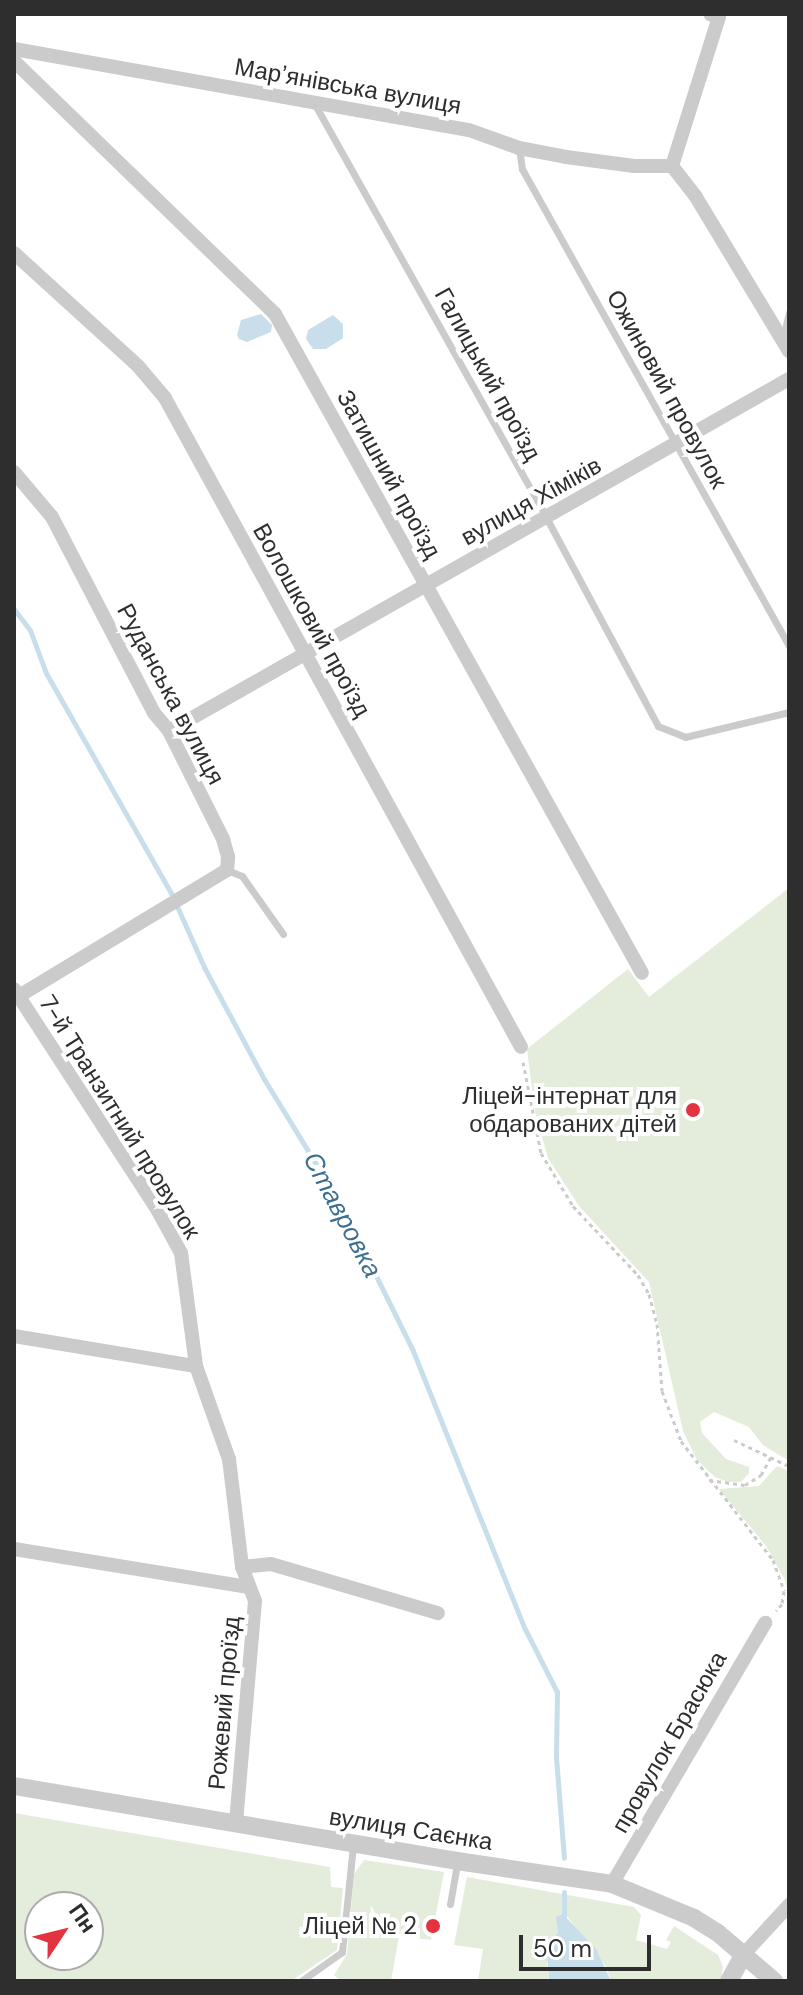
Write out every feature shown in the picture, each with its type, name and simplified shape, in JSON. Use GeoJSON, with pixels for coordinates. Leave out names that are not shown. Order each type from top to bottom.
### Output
{"type":"FeatureCollection","features":[{"type":"Feature","properties":{"kind":"street"},"geometry":{"type":"LineString","coordinates":[[710,14],[719,17],[672,166],[696,197],[786,346]]}},
{"type":"Feature","properties":{"kind":"street","name":"Марʼянівська вулиця"},"geometry":{"type":"LineString","coordinates":[[14,49],[469,130],[519,148],[634,166],[672,166]]}},
{"type":"Feature","properties":{"kind":"street","name":"Затишний проїзд"},"geometry":{"type":"LineString","coordinates":[[14,61],[275,314],[642,973]]}},
{"type":"Feature","properties":{"kind":"street","name":"Волошковий проїзд"},"geometry":{"type":"LineString","coordinates":[[14,253],[138,366],[165,398],[521,1047]]}},
{"type":"Feature","properties":{"kind":"street","name":"вулиця Хіміків"},"geometry":{"type":"LineString","coordinates":[[169,731],[304,650],[547,519],[789,379]]}},
{"type":"Feature","properties":{"kind":"street","name":"Руданська вулиця"},"geometry":{"type":"LineString","coordinates":[[14,472],[52,517],[154,713],[169,731],[223,839],[227,870]]}},
{"type":"Feature","properties":{"kind":"street","name":"7-й Транзитний провулок"},"geometry":{"type":"LineString","coordinates":[[227,870],[16,995],[173,1235],[185,1271],[196,1366],[229,1459],[242,1567],[249,1587]]}},
{"type":"Feature","properties":{"kind":"street"},"geometry":{"type":"LineString","coordinates":[[14,1336],[196,1366]]}},
{"type":"Feature","properties":{"kind":"street"},"geometry":{"type":"LineString","coordinates":[[14,1549],[249,1587]]}},
{"type":"Feature","properties":{"kind":"street"},"geometry":{"type":"LineString","coordinates":[[242,1567],[271,1564],[438,1613]]}},
{"type":"Feature","properties":{"kind":"street","name":"Рожевий проїзд"},"geometry":{"type":"LineString","coordinates":[[236,1824],[255,1601],[249,1587]]}},
{"type":"Feature","properties":{"kind":"street","name":"провулок Брасюка"},"geometry":{"type":"LineString","coordinates":[[612,1884],[765,1623]]}},
{"type":"Feature","properties":{"kind":"street","name":"вулиця Саєнка"},"geometry":{"type":"LineString","coordinates":[[14,1786],[353,1844],[612,1884],[694,1918],[744,1954],[774,1981]]}},
{"type":"Feature","properties":{"kind":"street"},"geometry":{"type":"LineString","coordinates":[[729,1981],[744,1954],[789,1905]]}},
{"type":"Feature","properties":{"kind":"lane","name":"Галицький проїзд"},"geometry":{"type":"LineString","coordinates":[[313,101],[547,519],[658,726],[685,737],[789,712]]}},
{"type":"Feature","properties":{"kind":"lane","name":"Ожиновий провулок"},"geometry":{"type":"LineString","coordinates":[[519,148],[522,169],[789,646]]}},
{"type":"Feature","properties":{"kind":"lane"},"geometry":{"type":"LineString","coordinates":[[786,346],[789,313]]}},
{"type":"Feature","properties":{"kind":"lane"},"geometry":{"type":"LineString","coordinates":[[227,870],[242,876],[283,934]]}},
{"type":"Feature","properties":{"kind":"lane"},"geometry":{"type":"LineString","coordinates":[[302,1980],[342,1952],[353,1844]]}},
{"type":"Feature","properties":{"kind":"lane"},"geometry":{"type":"LineString","coordinates":[[450,1904],[457,1861]]}},
{"type":"Feature","properties":{"kind":"lane"},"geometry":{"type":"LineString","coordinates":[[302,1980],[315,1981]]}},
{"type":"Feature","properties":{"kind":"path"},"geometry":{"type":"LineString","coordinates":[[521,1047],[541,1153],[573,1206],[638,1275],[649,1294],[657,1324],[662,1391],[681,1441],[773,1560],[782,1579],[782,1604],[765,1623]]}},
{"type":"Feature","properties":{"kind":"path"},"geometry":{"type":"LineString","coordinates":[[734,1440],[789,1466]]}},
{"type":"Feature","properties":{"kind":"path"},"geometry":{"type":"LineString","coordinates":[[709,1480],[745,1485],[761,1475],[771,1457]]}},
{"type":"Feature","properties":{"kind":"green space","name":"Ліцей-інтернат для обдарованих дітей"},"geometry":{"type":"Polygon","coordinates":[[[789,888],[789,1461],[763,1445],[749,1427],[714,1412],[700,1422],[702,1433],[726,1459],[749,1467],[749,1473],[741,1482],[728,1482],[715,1477],[697,1460],[683,1431],[649,1282],[579,1206],[548,1158],[535,1112],[527,1049],[628,969],[649,997],[789,888]]]}},
{"type":"Feature","properties":{"kind":"green space"},"geometry":{"type":"Polygon","coordinates":[[[777,1466],[789,1471],[789,1599],[786,1582],[766,1546],[719,1489],[759,1486],[777,1466]]]}},
{"type":"Feature","properties":{"kind":"green space"},"geometry":{"type":"Polygon","coordinates":[[[14,1813],[330,1867],[331,1887],[343,1888],[337,1950],[291,1981],[14,1981],[14,1813]]]}},
{"type":"Feature","properties":{"kind":"green space"},"geometry":{"type":"Polygon","coordinates":[[[364,1860],[444,1872],[431,1940],[399,1936],[391,1981],[341,1981],[334,1975],[347,1954],[354,1874],[364,1860]]]}},
{"type":"Feature","properties":{"kind":"green space"},"geometry":{"type":"Polygon","coordinates":[[[467,1877],[634,1907],[641,1915],[636,1940],[667,1949],[671,1942],[666,1940],[674,1926],[718,1955],[723,1967],[721,1981],[611,1981],[606,1967],[566,1915],[557,1917],[558,1932],[547,1964],[549,1981],[478,1981],[483,1949],[454,1945],[467,1877]]]}},
{"type":"Feature","properties":{"kind":"water"},"geometry":{"type":"Polygon","coordinates":[[[261,314],[272,325],[271,332],[247,342],[239,339],[237,335],[241,320],[261,314]]]}},
{"type":"Feature","properties":{"kind":"water"},"geometry":{"type":"Polygon","coordinates":[[[333,315],[343,324],[343,338],[326,349],[313,349],[306,339],[308,330],[333,315]]]}},
{"type":"Feature","properties":{"kind":"water"},"geometry":{"type":"Polygon","coordinates":[[[563,1914],[596,1949],[611,1981],[549,1981],[547,1954],[558,1932],[556,1917],[563,1914]]]}},
{"type":"Feature","properties":{"kind":"waterway","name":"Ставровка"},"geometry":{"type":"LineString","coordinates":[[14,609],[30,630],[46,673],[172,895],[205,969],[264,1079],[340,1203],[413,1351],[525,1629],[557,1692],[556,1757],[564,1858]]}},
{"type":"Feature","properties":{"kind":"waterway","name":"Ставровка"},"geometry":{"type":"LineString","coordinates":[[564,1892],[564,1919]]}},
{"type":"Feature","properties":{"kind":"place","name":"Ліцей-інтернат для обдарованих дітей"},"geometry":{"type":"Point","coordinates":[693,1110]}},
{"type":"Feature","properties":{"kind":"place","name":"Ліцей № 2"},"geometry":{"type":"Point","coordinates":[433,1926]}}]}
